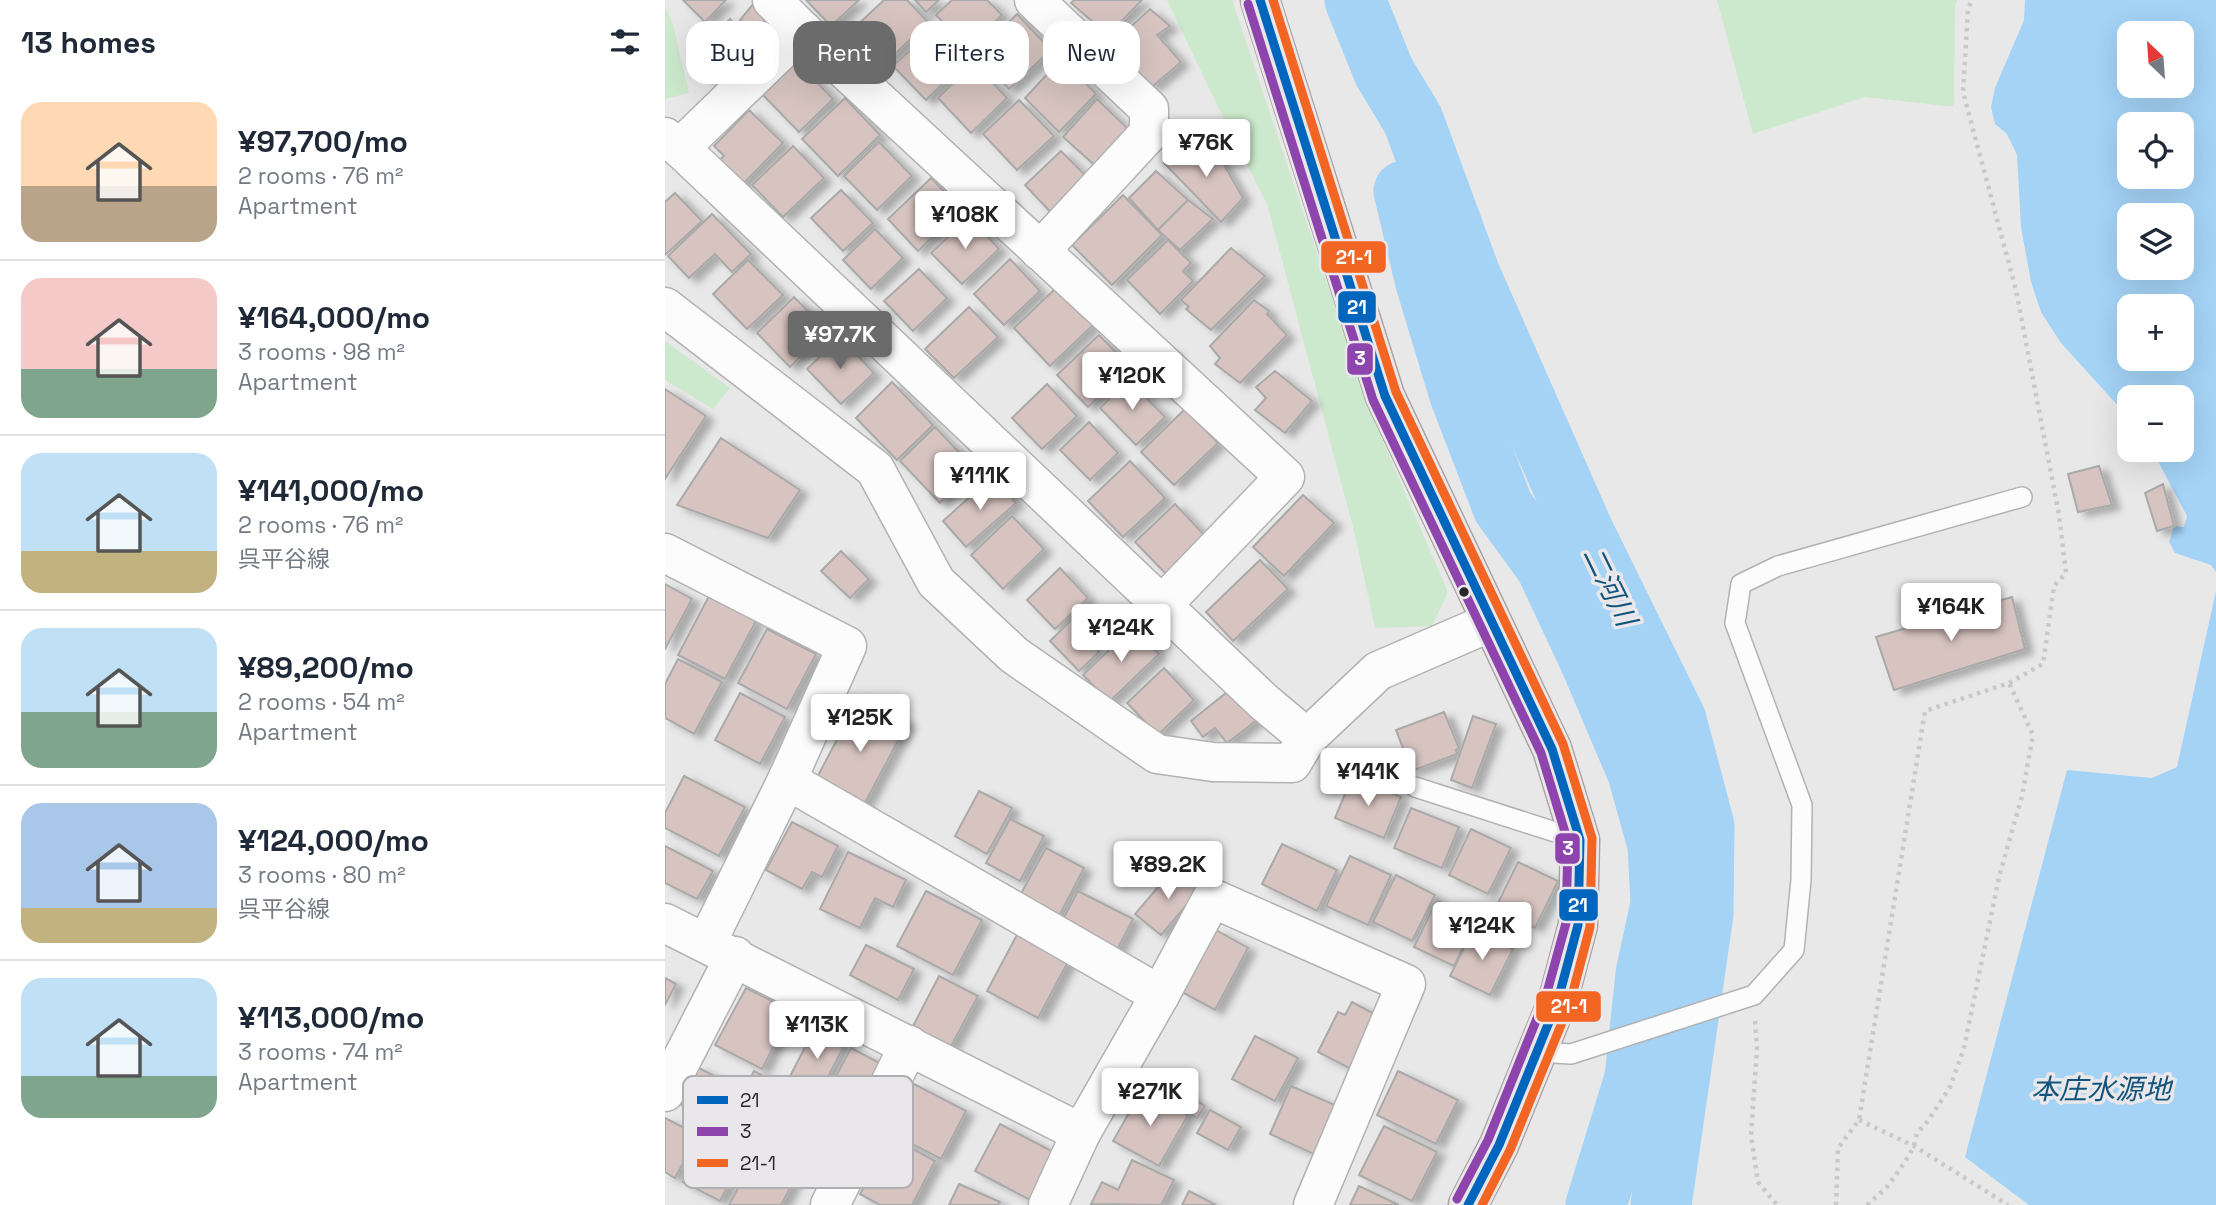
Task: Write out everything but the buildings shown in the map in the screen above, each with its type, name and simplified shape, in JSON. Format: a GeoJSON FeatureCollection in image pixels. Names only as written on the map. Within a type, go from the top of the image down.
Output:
{"type":"FeatureCollection","features":[{"type":"Feature","properties":{"kind":"main road"},"geometry":{"type":"LineString","coordinates":[[1260,0],[1385,396],[1552,749],[1580,840],[1578,925],[1558,1000],[1554,1053],[1499,1145],[1468,1205]]}},
{"type":"Feature","properties":{"kind":"street"},"geometry":{"type":"LineString","coordinates":[[772,0],[793,21]]}},
{"type":"Feature","properties":{"kind":"street"},"geometry":{"type":"LineString","coordinates":[[1034,0],[1149,109],[1149,133],[1040,250]]}},
{"type":"Feature","properties":{"kind":"street"},"geometry":{"type":"LineString","coordinates":[[793,38],[673,142],[1264,702],[1307,738]]}},
{"type":"Feature","properties":{"kind":"street"},"geometry":{"type":"LineString","coordinates":[[860,84],[1285,477],[1162,605]]}},
{"type":"Feature","properties":{"kind":"street"},"geometry":{"type":"LineString","coordinates":[[665,307],[875,469],[936,582],[1014,654],[1157,754],[1213,762],[1292,763],[1307,738],[1378,671],[1490,622]]}},
{"type":"Feature","properties":{"kind":"street"},"geometry":{"type":"LineString","coordinates":[[665,553],[847,646],[787,780],[665,1092]]}},
{"type":"Feature","properties":{"kind":"street"},"geometry":{"type":"LineString","coordinates":[[787,780],[1160,995]]}},
{"type":"Feature","properties":{"kind":"street"},"geometry":{"type":"LineString","coordinates":[[1048,1205],[1081,1133],[1212,898],[1406,984],[1313,1205]]}},
{"type":"Feature","properties":{"kind":"street"},"geometry":{"type":"LineString","coordinates":[[665,923],[1081,1133]]}},
{"type":"Feature","properties":{"kind":"street"},"geometry":{"type":"LineString","coordinates":[[894,1076],[909,1045]]}},
{"type":"Feature","properties":{"kind":"street"},"geometry":{"type":"LineString","coordinates":[[830,1205],[838,1188]]}},
{"type":"Feature","properties":{"kind":"lane"},"geometry":{"type":"LineString","coordinates":[[1554,1053],[1754,995],[1794,950],[1801,880],[1802,806],[1735,624],[1741,584],[1778,566],[2022,497]]}},
{"type":"Feature","properties":{"kind":"lane"},"geometry":{"type":"LineString","coordinates":[[1415,787],[1580,840]]}},
{"type":"Feature","properties":{"kind":"path"},"geometry":{"type":"LineString","coordinates":[[1836,1205],[1838,1148],[1859,1120],[1925,711],[2009,684],[2043,664],[2054,586],[2066,573],[2059,515],[2016,289],[1963,92],[1968,9],[1972,0]]}},
{"type":"Feature","properties":{"kind":"path"},"geometry":{"type":"LineString","coordinates":[[1867,1205],[1887,1188],[1914,1146],[1917,1133],[1950,1087],[1964,1048],[1999,877],[2022,796],[2033,735],[2009,684]]}},
{"type":"Feature","properties":{"kind":"path"},"geometry":{"type":"LineString","coordinates":[[1754,995],[1757,1048],[1751,1136],[1758,1182],[1777,1205]]}},
{"type":"Feature","properties":{"kind":"path"},"geometry":{"type":"LineString","coordinates":[[1859,1120],[1914,1146],[2008,1205]]}},
{"type":"Feature","properties":{"kind":"green space"},"geometry":{"type":"Polygon","coordinates":[[[1167,0],[1232,0],[1371,414],[1448,592],[1432,626],[1375,628],[1354,531],[1267,204],[1167,0]]]}},
{"type":"Feature","properties":{"kind":"green space"},"geometry":{"type":"Polygon","coordinates":[[[1717,0],[1958,0],[1955,5],[1954,107],[1865,97],[1753,134],[1717,0]]]}},
{"type":"Feature","properties":{"kind":"green space"},"geometry":{"type":"Polygon","coordinates":[[[665,7],[673,24],[689,93],[665,99],[665,7]]]}},
{"type":"Feature","properties":{"kind":"green space"},"geometry":{"type":"Polygon","coordinates":[[[665,341],[730,388],[713,409],[665,380],[665,341]]]}},
{"type":"Feature","properties":{"kind":"water"},"geometry":{"type":"Polygon","coordinates":[[[2025,0],[2216,0],[2216,572],[2211,565],[2175,553],[2169,542],[2174,526],[2184,527],[2187,516],[2158,462],[2194,462],[2194,385],[2117,385],[2117,405],[2061,343],[2041,312],[2031,282],[2021,227],[2017,155],[2007,134],[1995,124],[1991,107],[1995,88],[2024,20],[2025,0]]]}},
{"type":"Feature","properties":{"kind":"water","name":"本庄水源地"},"geometry":{"type":"Polygon","coordinates":[[[2216,591],[2216,1205],[2029,1205],[1965,1157],[2067,770],[2152,778],[2177,767],[2216,591]]]}},
{"type":"Feature","properties":{"kind":"waterway","name":"二河川"},"geometry":{"type":"LineString","coordinates":[[1355,0],[1384,72],[1413,120],[1470,275],[1583,531],[1676,720],[1704,826],[1703,914],[1661,1205]]}},
{"type":"Feature","properties":{"kind":"waterway"},"geometry":{"type":"LineString","coordinates":[[1404,191],[1426,283],[1460,395],[1503,507],[1546,566],[1590,660],[1638,773],[1658,845],[1661,904],[1646,974],[1635,1078],[1596,1205]]}},
{"type":"Feature","properties":{"kind":"transit line","name":"21"},"geometry":{"type":"LineString","coordinates":[[1260,0],[1385,396],[1552,749],[1580,840],[1578,925],[1558,1000],[1499,1145],[1468,1205]]}},
{"type":"Feature","properties":{"kind":"transit line","name":"21-1"},"geometry":{"type":"LineString","coordinates":[[1273,0],[1396,392],[1563,744],[1592,838],[1590,927],[1570,1003],[1510,1150],[1482,1205]]}},
{"type":"Feature","properties":{"kind":"transit line","name":"3"},"geometry":{"type":"LineString","coordinates":[[1248,4],[1373,400],[1541,753],[1568,842],[1566,923],[1546,996],[1488,1140],[1457,1199]]}}]}
